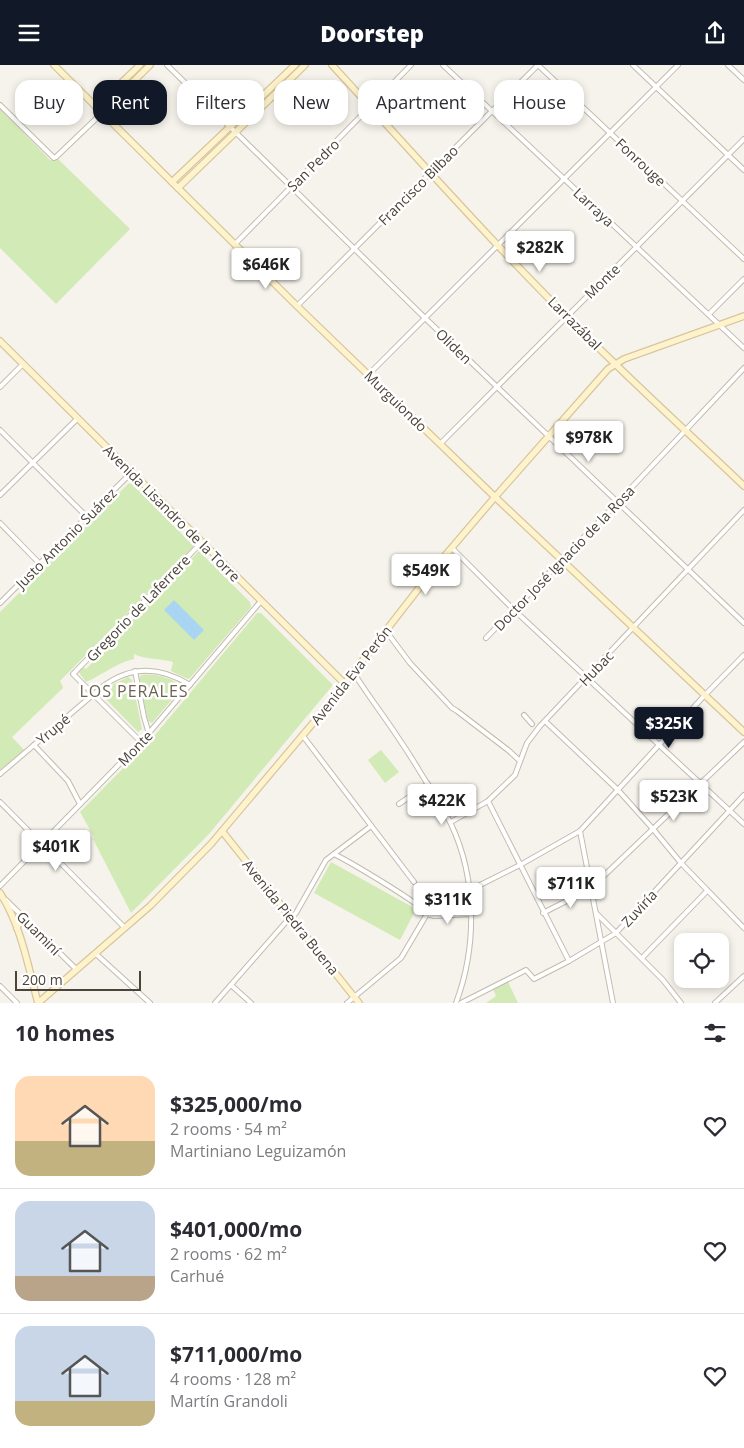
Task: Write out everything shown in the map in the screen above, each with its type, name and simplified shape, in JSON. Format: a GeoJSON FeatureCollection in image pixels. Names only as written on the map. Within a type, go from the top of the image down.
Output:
{"type":"FeatureCollection","features":[{"type":"Feature","properties":{"kind":"street","name":"Murguiondo"},"geometry":{"type":"LineString","coordinates":[[54,65],[93,104]]}},
{"type":"Feature","properties":{"kind":"street"},"geometry":{"type":"LineString","coordinates":[[124,80],[140,65]]}},
{"type":"Feature","properties":{"kind":"street"},"geometry":{"type":"LineString","coordinates":[[135,80],[150,65]]}},
{"type":"Feature","properties":{"kind":"street","name":"Oliden"},"geometry":{"type":"LineString","coordinates":[[167,65],[496,387],[744,623]]}},
{"type":"Feature","properties":{"kind":"street"},"geometry":{"type":"LineString","coordinates":[[172,182],[295,65]]}},
{"type":"Feature","properties":{"kind":"street"},"geometry":{"type":"LineString","coordinates":[[178,188],[305,65]]}},
{"type":"Feature","properties":{"kind":"street","name":"Larrazábal"},"geometry":{"type":"LineString","coordinates":[[332,65],[358,94]]}},
{"type":"Feature","properties":{"kind":"street","name":"San Pedro"},"geometry":{"type":"LineString","coordinates":[[397,80],[412,65]]}},
{"type":"Feature","properties":{"kind":"street","name":"Larraya"},"geometry":{"type":"LineString","coordinates":[[443,65],[744,349]]}},
{"type":"Feature","properties":{"kind":"street","name":"Francisco Bilbao"},"geometry":{"type":"LineString","coordinates":[[297,306],[538,65]]}},
{"type":"Feature","properties":{"kind":"street","name":"Fonrouge"},"geometry":{"type":"LineString","coordinates":[[538,65],[744,259]]}},
{"type":"Feature","properties":{"kind":"street"},"geometry":{"type":"LineString","coordinates":[[633,65],[744,170]]}},
{"type":"Feature","properties":{"kind":"street"},"geometry":{"type":"LineString","coordinates":[[368,375],[678,65]]}},
{"type":"Feature","properties":{"kind":"street"},"geometry":{"type":"LineString","coordinates":[[728,65],[744,80]]}},
{"type":"Feature","properties":{"kind":"street"},"geometry":{"type":"LineString","coordinates":[[0,105],[54,158],[93,121]]}},
{"type":"Feature","properties":{"kind":"street","name":"San Pedro"},"geometry":{"type":"LineString","coordinates":[[235,244],[358,119]]}},
{"type":"Feature","properties":{"kind":"street","name":"Murguiondo"},"geometry":{"type":"LineString","coordinates":[[114,125],[368,375],[744,732]]}},
{"type":"Feature","properties":{"kind":"street","name":"Larrazábal"},"geometry":{"type":"LineString","coordinates":[[387,125],[567,316],[744,486]]}},
{"type":"Feature","properties":{"kind":"street","name":"Monte"},"geometry":{"type":"LineString","coordinates":[[440,443],[744,139]]}},
{"type":"Feature","properties":{"kind":"street"},"geometry":{"type":"LineString","coordinates":[[709,315],[744,279]]}},
{"type":"Feature","properties":{"kind":"street","name":"Avenida Eva Perón"},"geometry":{"type":"LineString","coordinates":[[38,1003],[155,901],[222,831],[354,673],[452,548],[608,369],[624,359],[744,317]]}},
{"type":"Feature","properties":{"kind":"street","name":"Avenida Lisandro de la Torre"},"geometry":{"type":"LineString","coordinates":[[0,341],[345,684]]}},
{"type":"Feature","properties":{"kind":"street"},"geometry":{"type":"LineString","coordinates":[[0,387],[23,364]]}},
{"type":"Feature","properties":{"kind":"street","name":"Doctor José Ignacio de la Rosa"},"geometry":{"type":"LineString","coordinates":[[486,638],[744,368]]}},
{"type":"Feature","properties":{"kind":"street"},"geometry":{"type":"LineString","coordinates":[[0,495],[77,419]]}},
{"type":"Feature","properties":{"kind":"street"},"geometry":{"type":"LineString","coordinates":[[0,430],[87,517]]}},
{"type":"Feature","properties":{"kind":"street","name":"Justo Antonio Suárez"},"geometry":{"type":"LineString","coordinates":[[0,603],[132,472]]}},
{"type":"Feature","properties":{"kind":"street","name":"Hubac"},"geometry":{"type":"LineString","coordinates":[[450,822],[488,801],[515,775],[528,743],[545,721],[744,510]]}},
{"type":"Feature","properties":{"kind":"street"},"geometry":{"type":"LineString","coordinates":[[0,523],[40,563]]}},
{"type":"Feature","properties":{"kind":"street","name":"Gregorio de Laferrere"},"geometry":{"type":"LineString","coordinates":[[94,694],[73,674],[202,542]]}},
{"type":"Feature","properties":{"kind":"street"},"geometry":{"type":"LineString","coordinates":[[452,548],[513,609],[744,824]]}},
{"type":"Feature","properties":{"kind":"street","name":"Monte"},"geometry":{"type":"LineString","coordinates":[[0,886],[141,742],[261,601]]}},
{"type":"Feature","properties":{"kind":"street"},"geometry":{"type":"LineString","coordinates":[[386,631],[410,663],[452,708],[520,761]]}},
{"type":"Feature","properties":{"kind":"street"},"geometry":{"type":"LineString","coordinates":[[470,890],[520,865],[580,831],[744,655]]}},
{"type":"Feature","properties":{"kind":"street"},"geometry":{"type":"LineString","coordinates":[[135,671],[149,733]]}},
{"type":"Feature","properties":{"kind":"street","name":"Yrupé"},"geometry":{"type":"LineString","coordinates":[[0,774],[112,680],[135,671],[155,671],[178,677],[190,685]]}},
{"type":"Feature","properties":{"kind":"street"},"geometry":{"type":"LineString","coordinates":[[354,673],[400,739],[428,784],[450,822],[463,853],[470,890],[471,914],[469,953],[456,1003]]}},
{"type":"Feature","properties":{"kind":"street"},"geometry":{"type":"LineString","coordinates":[[94,694],[141,742]]}},
{"type":"Feature","properties":{"kind":"street"},"geometry":{"type":"LineString","coordinates":[[524,715],[532,724]]}},
{"type":"Feature","properties":{"kind":"street"},"geometry":{"type":"LineString","coordinates":[[545,721],[618,789],[681,863],[744,928]]}},
{"type":"Feature","properties":{"kind":"street"},"geometry":{"type":"LineString","coordinates":[[303,735],[414,882]]}},
{"type":"Feature","properties":{"kind":"street"},"geometry":{"type":"LineString","coordinates":[[543,913],[590,889],[744,742]]}},
{"type":"Feature","properties":{"kind":"street"},"geometry":{"type":"LineString","coordinates":[[34,745],[68,781],[80,804]]}},
{"type":"Feature","properties":{"kind":"street"},"geometry":{"type":"LineString","coordinates":[[400,805],[428,784]]}},
{"type":"Feature","properties":{"kind":"street","name":"Zuviría"},"geometry":{"type":"LineString","coordinates":[[461,1003],[526,970],[534,979],[616,933],[744,795]]}},
{"type":"Feature","properties":{"kind":"street"},"geometry":{"type":"LineString","coordinates":[[488,801],[543,913],[569,961]]}},
{"type":"Feature","properties":{"kind":"street"},"geometry":{"type":"LineString","coordinates":[[0,802],[126,928]]}},
{"type":"Feature","properties":{"kind":"street"},"geometry":{"type":"LineString","coordinates":[[215,1003],[296,913],[326,860],[371,826]]}},
{"type":"Feature","properties":{"kind":"street","name":"Avenida Piedra Buena"},"geometry":{"type":"LineString","coordinates":[[222,831],[360,1003]]}},
{"type":"Feature","properties":{"kind":"street"},"geometry":{"type":"LineString","coordinates":[[580,831],[613,1003]]}},
{"type":"Feature","properties":{"kind":"street"},"geometry":{"type":"LineString","coordinates":[[334,854],[403,895],[425,910],[427,915]]}},
{"type":"Feature","properties":{"kind":"street"},"geometry":{"type":"LineString","coordinates":[[642,958],[707,891]]}},
{"type":"Feature","properties":{"kind":"street"},"geometry":{"type":"LineString","coordinates":[[1,894],[12,913],[38,1003]]}},
{"type":"Feature","properties":{"kind":"street","name":"Guaminí"},"geometry":{"type":"LineString","coordinates":[[1,894],[77,970]]}},
{"type":"Feature","properties":{"kind":"street"},"geometry":{"type":"LineString","coordinates":[[596,913],[668,985],[681,1003]]}},
{"type":"Feature","properties":{"kind":"street"},"geometry":{"type":"LineString","coordinates":[[427,915],[471,914]]}},
{"type":"Feature","properties":{"kind":"street"},"geometry":{"type":"LineString","coordinates":[[347,1003],[401,957],[427,915]]}},
{"type":"Feature","properties":{"kind":"street"},"geometry":{"type":"LineString","coordinates":[[17,928],[19,923],[27,921]]}},
{"type":"Feature","properties":{"kind":"street"},"geometry":{"type":"LineString","coordinates":[[96,954],[150,1003]]}},
{"type":"Feature","properties":{"kind":"street"},"geometry":{"type":"LineString","coordinates":[[715,1003],[744,976]]}},
{"type":"Feature","properties":{"kind":"street"},"geometry":{"type":"LineString","coordinates":[[231,985],[252,1003]]}},
{"type":"Feature","properties":{"kind":"street"},"geometry":{"type":"LineString","coordinates":[[0,986],[17,1003]]}},
{"type":"Feature","properties":{"kind":"green space"},"geometry":{"type":"Polygon","coordinates":[[[0,108],[50,160],[55,161],[58,159],[130,229],[56,304],[0,248],[0,108]]]}},
{"type":"Feature","properties":{"kind":"green space"},"geometry":{"type":"Polygon","coordinates":[[[131,483],[194,546],[60,681],[63,688],[12,737],[24,750],[0,770],[0,612],[131,483]]]}},
{"type":"Feature","properties":{"kind":"green space"},"geometry":{"type":"Polygon","coordinates":[[[199,551],[250,602],[251,607],[190,678],[188,679],[171,671],[173,662],[134,654],[134,659],[121,663],[86,682],[78,671],[83,667],[86,669],[107,648],[104,645],[107,642],[110,644],[128,626],[126,623],[199,551]]]}},
{"type":"Feature","properties":{"kind":"green space"},"geometry":{"type":"Polygon","coordinates":[[[257,613],[261,613],[332,686],[209,834],[131,913],[80,812],[150,741],[257,613]]]}},
{"type":"Feature","properties":{"kind":"green space"},"geometry":{"type":"Polygon","coordinates":[[[141,675],[163,677],[182,686],[152,723],[148,721],[139,678],[141,675]]]}},
{"type":"Feature","properties":{"kind":"green space"},"geometry":{"type":"Polygon","coordinates":[[[128,677],[132,680],[142,729],[138,732],[102,695],[104,689],[128,677]]]}},
{"type":"Feature","properties":{"kind":"green space"},"geometry":{"type":"Polygon","coordinates":[[[381,750],[399,772],[385,783],[368,760],[381,750]]]}},
{"type":"Feature","properties":{"kind":"green space"},"geometry":{"type":"Polygon","coordinates":[[[331,862],[416,909],[400,940],[314,893],[331,862]]]}},
{"type":"Feature","properties":{"kind":"green space"},"geometry":{"type":"Polygon","coordinates":[[[507,980],[518,1003],[486,1003],[496,996],[492,987],[507,980]]]}},
{"type":"Feature","properties":{"kind":"water"},"geometry":{"type":"Polygon","coordinates":[[[174,600],[204,630],[194,640],[164,610],[174,600]]]}},
{"type":"Feature","properties":{"kind":"district","name":"LOS PERALES"},"geometry":{"type":"Point","coordinates":[134,691]}}]}
